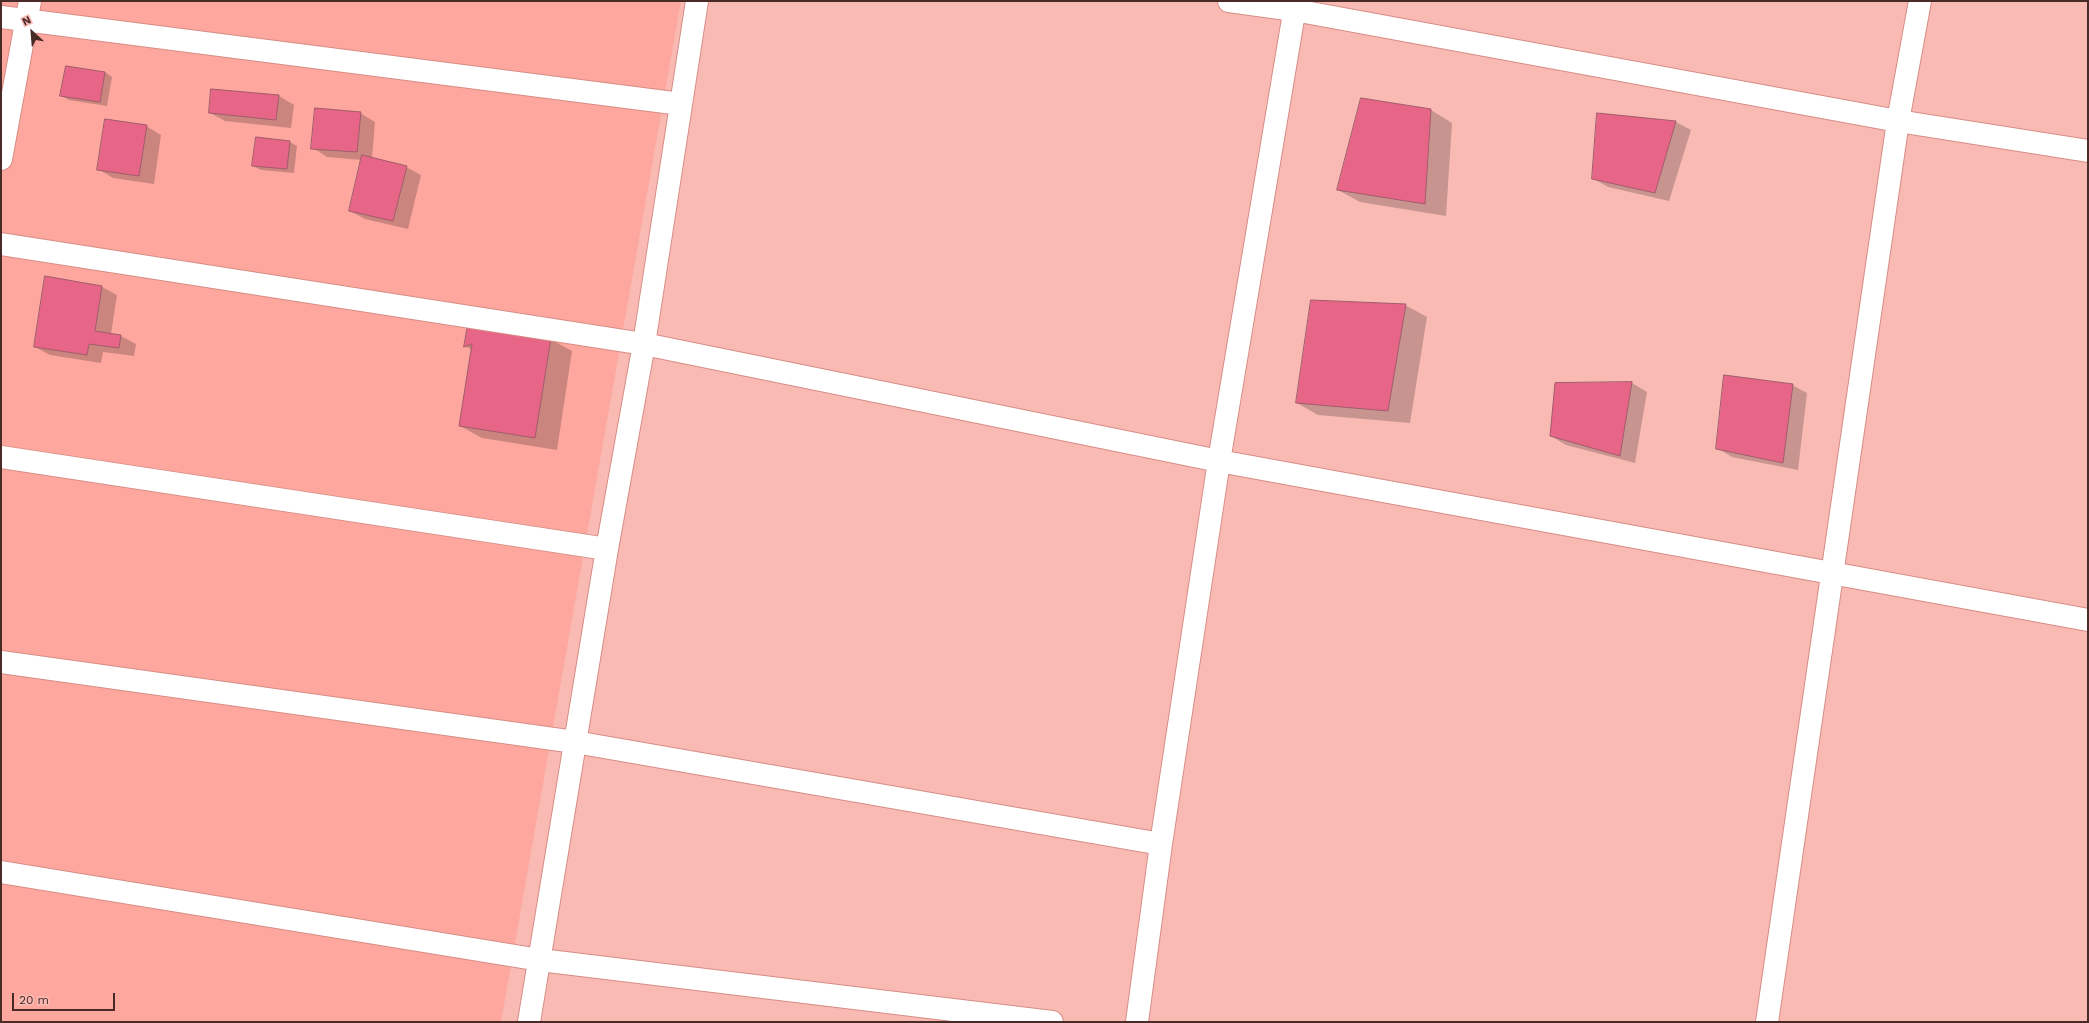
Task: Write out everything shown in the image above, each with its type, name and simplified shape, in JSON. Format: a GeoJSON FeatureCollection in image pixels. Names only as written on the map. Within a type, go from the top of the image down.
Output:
{"type":"FeatureCollection","features":[{"type":"Feature","properties":{"kind":"street"},"geometry":{"type":"LineString","coordinates":[[529,1022],[607,549],[644,344],[697,1]]}},
{"type":"Feature","properties":{"kind":"street"},"geometry":{"type":"LineString","coordinates":[[1229,1],[1295,6],[1898,121],[2088,151]]}},
{"type":"Feature","properties":{"kind":"street"},"geometry":{"type":"LineString","coordinates":[[1767,1022],[1898,121],[1920,1]]}},
{"type":"Feature","properties":{"kind":"street"},"geometry":{"type":"LineString","coordinates":[[1137,1022],[1161,844],[1219,461],[1295,6]]}},
{"type":"Feature","properties":{"kind":"street"},"geometry":{"type":"LineString","coordinates":[[1,17],[29,11],[681,104]]}},
{"type":"Feature","properties":{"kind":"street"},"geometry":{"type":"LineString","coordinates":[[1,159],[29,11]]}},
{"type":"Feature","properties":{"kind":"street"},"geometry":{"type":"LineString","coordinates":[[1,244],[644,344],[1219,461],[2088,620]]}},
{"type":"Feature","properties":{"kind":"street"},"geometry":{"type":"LineString","coordinates":[[1,457],[607,549]]}},
{"type":"Feature","properties":{"kind":"street"},"geometry":{"type":"LineString","coordinates":[[1,662],[575,742],[1161,844]]}},
{"type":"Feature","properties":{"kind":"street"},"geometry":{"type":"LineString","coordinates":[[1,872],[540,960],[1052,1022]]}},
{"type":"Feature","properties":{"kind":"shaded area"},"geometry":{"type":"Polygon","coordinates":[[[1,1],[681,1],[501,1022],[1,1022],[1,1]]]}},
{"type":"Feature","properties":{"kind":"building"},"geometry":{"type":"Polygon","coordinates":[[[66,66],[105,72],[100,102],[60,96],[66,66]]]}},
{"type":"Feature","properties":{"kind":"building"},"geometry":{"type":"Polygon","coordinates":[[[211,89],[279,95],[276,120],[209,113],[211,89]]]}},
{"type":"Feature","properties":{"kind":"building"},"geometry":{"type":"Polygon","coordinates":[[[1361,98],[1431,109],[1425,204],[1337,190],[1361,98]]]}},
{"type":"Feature","properties":{"kind":"building"},"geometry":{"type":"Polygon","coordinates":[[[315,108],[361,112],[357,152],[311,149],[315,108]]]}},
{"type":"Feature","properties":{"kind":"building"},"geometry":{"type":"Polygon","coordinates":[[[1597,113],[1676,121],[1655,193],[1592,179],[1597,113]]]}},
{"type":"Feature","properties":{"kind":"building"},"geometry":{"type":"Polygon","coordinates":[[[105,119],[147,125],[139,176],[97,170],[105,119]]]}},
{"type":"Feature","properties":{"kind":"building"},"geometry":{"type":"Polygon","coordinates":[[[256,137],[290,141],[287,169],[252,166],[256,137]]]}},
{"type":"Feature","properties":{"kind":"building"},"geometry":{"type":"Polygon","coordinates":[[[362,155],[407,166],[393,221],[349,211],[362,155]]]}},
{"type":"Feature","properties":{"kind":"building"},"geometry":{"type":"Polygon","coordinates":[[[45,276],[102,286],[95,331],[121,335],[119,348],[89,344],[87,355],[34,347],[45,276]]]}},
{"type":"Feature","properties":{"kind":"building"},"geometry":{"type":"Polygon","coordinates":[[[1311,300],[1406,304],[1388,411],[1296,403],[1311,300]]]}},
{"type":"Feature","properties":{"kind":"building"},"geometry":{"type":"Polygon","coordinates":[[[468,325],[551,338],[535,438],[459,426],[472,344],[464,347],[468,325]]]}},
{"type":"Feature","properties":{"kind":"building"},"geometry":{"type":"Polygon","coordinates":[[[1724,375],[1793,384],[1783,463],[1716,449],[1724,375]]]}},
{"type":"Feature","properties":{"kind":"building"},"geometry":{"type":"Polygon","coordinates":[[[1632,382],[1620,456],[1550,436],[1555,383],[1632,382]]]}}]}
